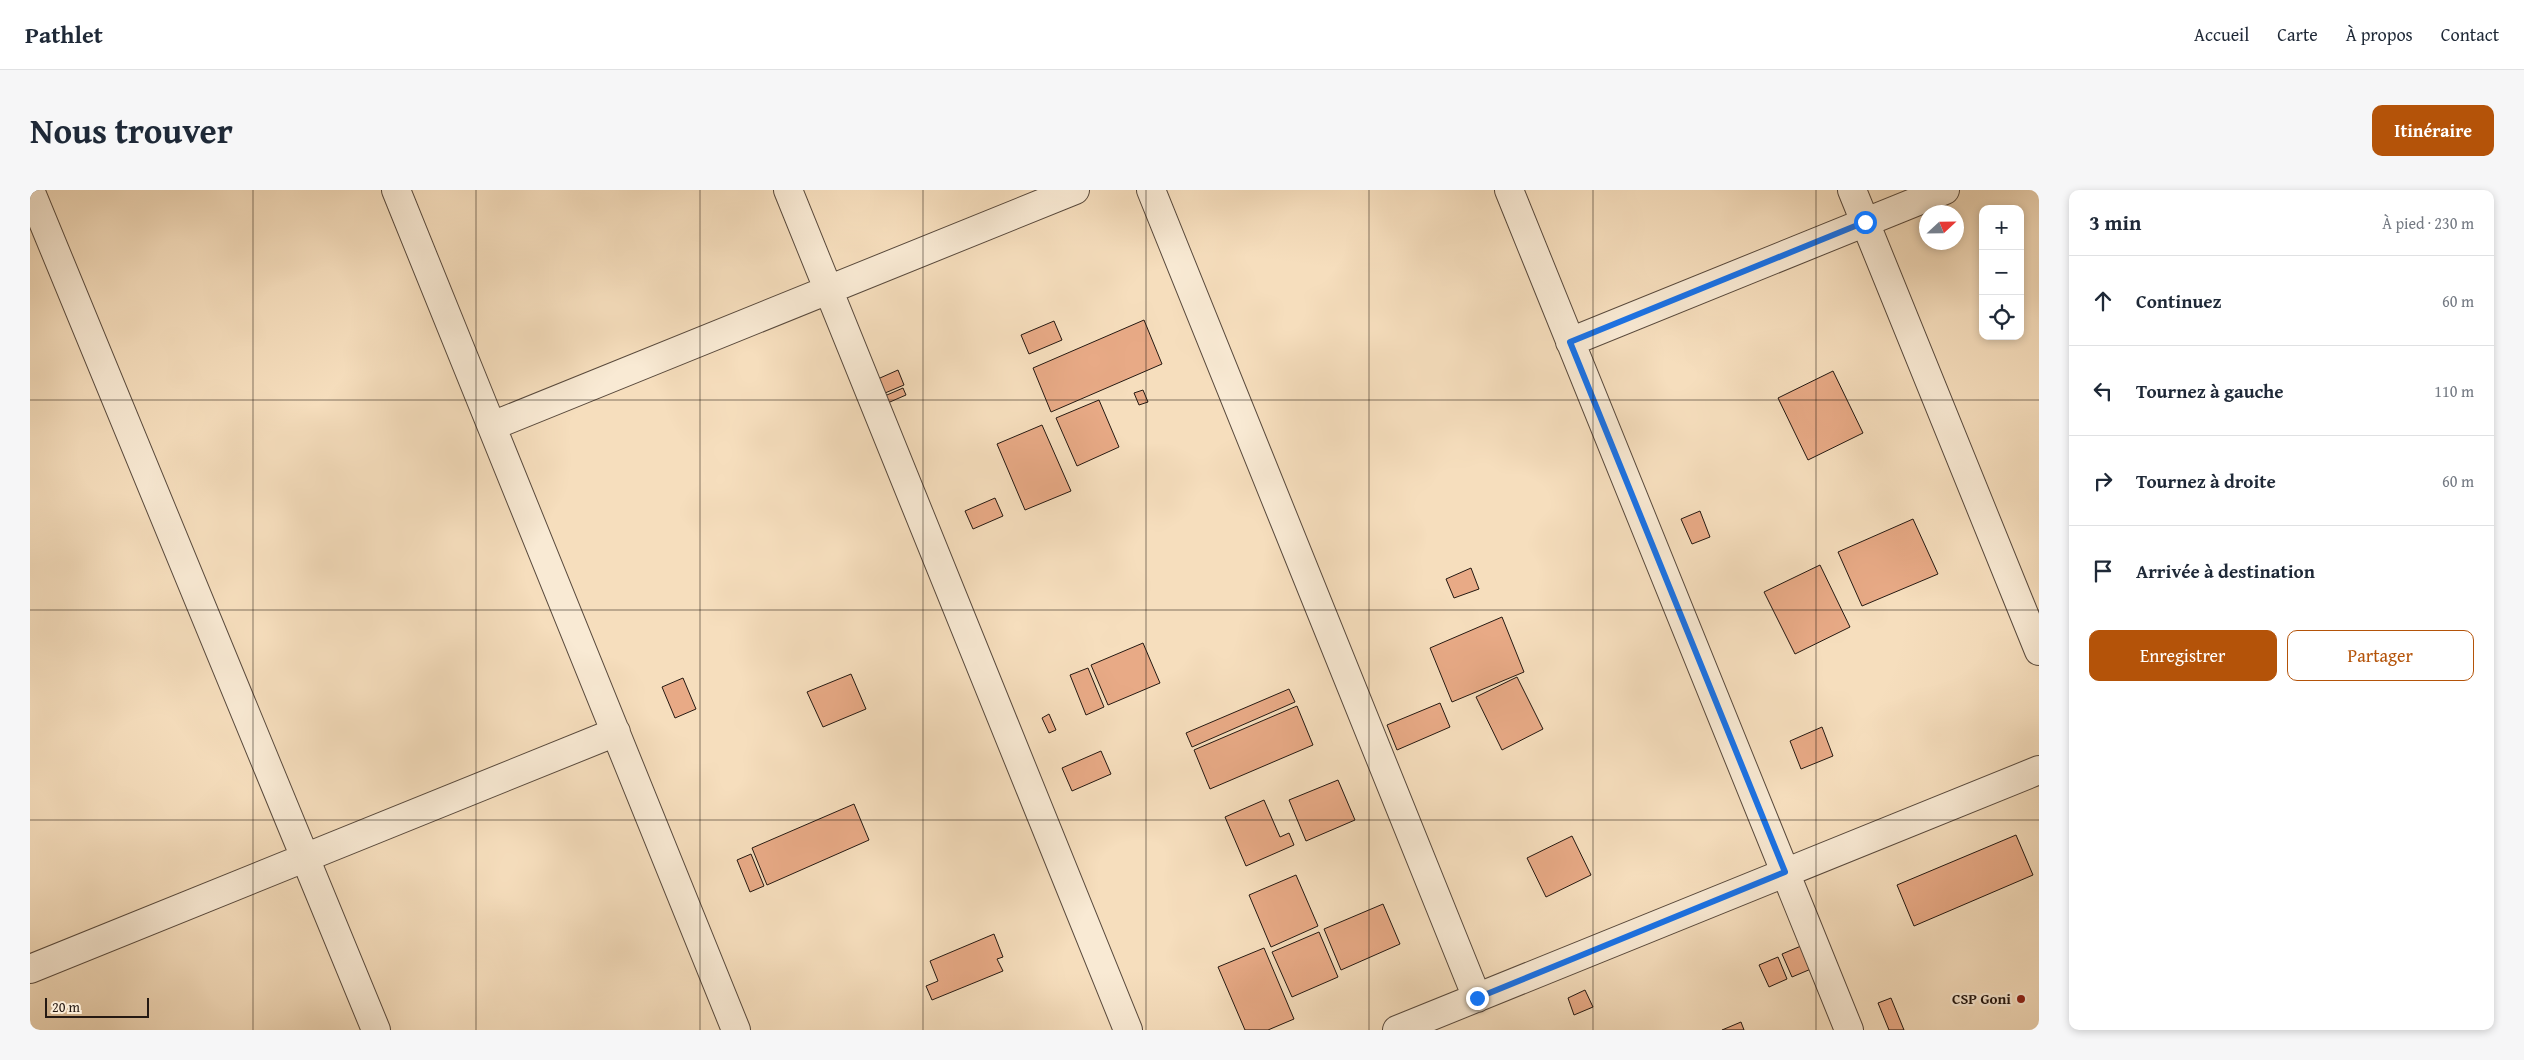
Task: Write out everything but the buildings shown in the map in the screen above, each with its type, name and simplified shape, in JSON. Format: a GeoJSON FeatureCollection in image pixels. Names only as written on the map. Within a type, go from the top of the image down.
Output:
{"type":"FeatureCollection","features":[{"type":"Feature","properties":{"kind":"street"},"geometry":{"type":"LineString","coordinates":[[30,190],[376,1030]]}},
{"type":"Feature","properties":{"kind":"street"},"geometry":{"type":"LineString","coordinates":[[396,190],[736,1030]]}},
{"type":"Feature","properties":{"kind":"street"},"geometry":{"type":"LineString","coordinates":[[788,190],[1128,1030]]}},
{"type":"Feature","properties":{"kind":"street"},"geometry":{"type":"LineString","coordinates":[[492,426],[1075,190]]}},
{"type":"Feature","properties":{"kind":"street"},"geometry":{"type":"LineString","coordinates":[[1150,190],[1477,998]]}},
{"type":"Feature","properties":{"kind":"street"},"geometry":{"type":"LineString","coordinates":[[1509,190],[1849,1030]]}},
{"type":"Feature","properties":{"kind":"street"},"geometry":{"type":"LineString","coordinates":[[1852,190],[2039,651]]}},
{"type":"Feature","properties":{"kind":"street"},"geometry":{"type":"LineString","coordinates":[[1570,342],[1945,190]]}},
{"type":"Feature","properties":{"kind":"street"},"geometry":{"type":"LineString","coordinates":[[30,969],[616,732]]}},
{"type":"Feature","properties":{"kind":"street"},"geometry":{"type":"LineString","coordinates":[[1396,1030],[2039,770]]}},
{"type":"Feature","properties":{"kind":"place","name":"CSP Goni"},"geometry":{"type":"Point","coordinates":[2021,999]}},
{"type":"Feature","properties":{"kind":"route"},"geometry":{"type":"LineString","coordinates":[[1477,998],[1785,872],[1570,342],[1865,222]]}}]}
